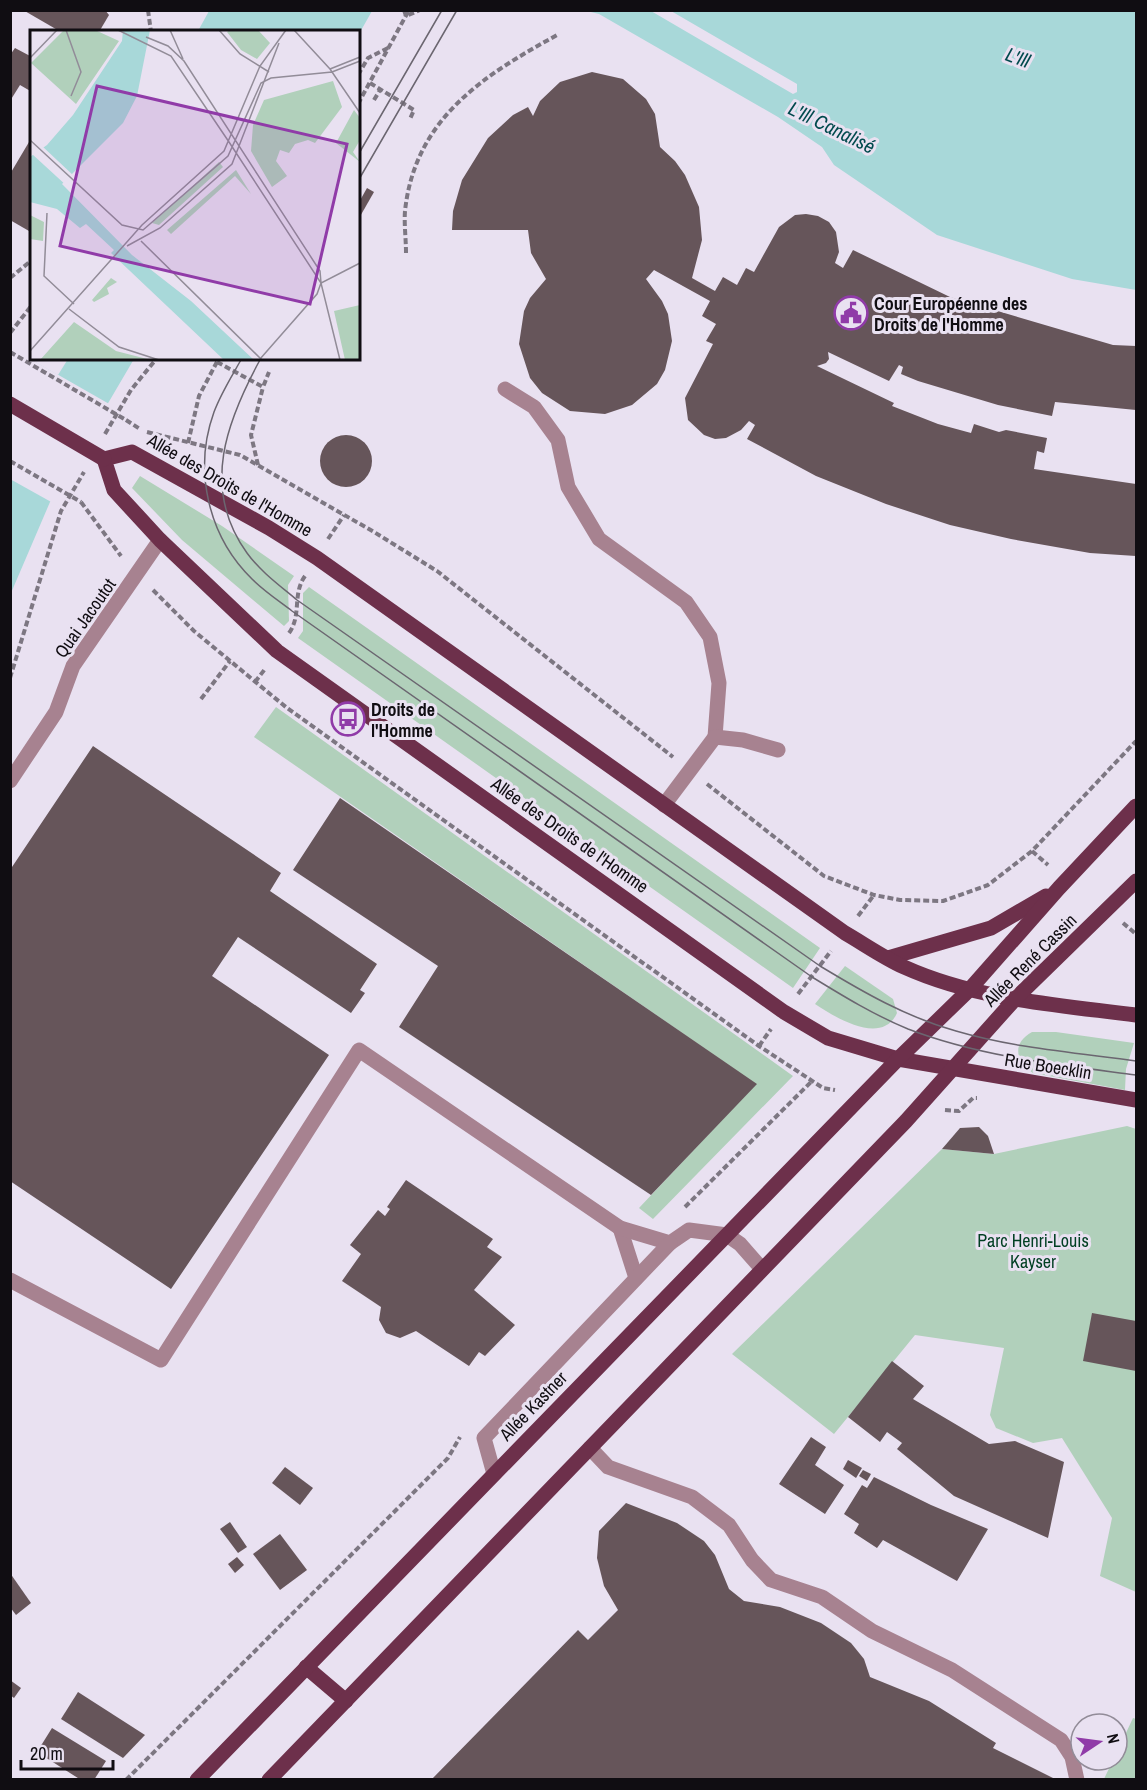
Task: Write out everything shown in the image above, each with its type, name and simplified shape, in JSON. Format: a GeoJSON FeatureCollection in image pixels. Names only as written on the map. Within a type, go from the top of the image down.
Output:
{"type":"FeatureCollection","features":[{"type":"Feature","properties":{"kind":"main road"},"geometry":{"type":"LineString","coordinates":[[10,404],[104,459]]}},
{"type":"Feature","properties":{"kind":"main road","name":"Allée des Droits de l'Homme"},"geometry":{"type":"LineString","coordinates":[[953,1070],[897,1059],[828,1038],[784,1011],[277,651],[160,540],[114,490],[104,459],[132,452],[269,528],[317,558],[845,933],[905,967],[970,989],[1015,999]]}},
{"type":"Feature","properties":{"kind":"main road","name":"Allée René Cassin"},"geometry":{"type":"LineString","coordinates":[[897,1059],[970,989],[1059,888],[1137,806]]}},
{"type":"Feature","properties":{"kind":"main road","name":"Allée René Cassin"},"geometry":{"type":"LineString","coordinates":[[953,1070],[1015,999],[1137,881]]}},
{"type":"Feature","properties":{"kind":"main road","name":"Allée René Cassin"},"geometry":{"type":"LineString","coordinates":[[888,958],[991,928],[1059,888]]}},
{"type":"Feature","properties":{"kind":"main road"},"geometry":{"type":"LineString","coordinates":[[1015,999],[1137,1015]]}},
{"type":"Feature","properties":{"kind":"main road","name":"Allée Kastner"},"geometry":{"type":"LineString","coordinates":[[196,1779],[897,1059]]}},
{"type":"Feature","properties":{"kind":"main road"},"geometry":{"type":"LineString","coordinates":[[269,1779],[953,1070]]}},
{"type":"Feature","properties":{"kind":"main road","name":"Rue Boecklin"},"geometry":{"type":"LineString","coordinates":[[953,1070],[1137,1100]]}},
{"type":"Feature","properties":{"kind":"main road"},"geometry":{"type":"LineString","coordinates":[[306,1667],[346,1701]]}},
{"type":"Feature","properties":{"kind":"street"},"geometry":{"type":"LineString","coordinates":[[505,389],[534,407],[558,440],[568,488],[599,539],[686,602],[710,637],[719,682],[715,736],[664,805]]}},
{"type":"Feature","properties":{"kind":"street","name":"Quai Jacoutot"},"geometry":{"type":"LineString","coordinates":[[10,781],[56,712],[73,666],[138,576],[160,540]]}},
{"type":"Feature","properties":{"kind":"street"},"geometry":{"type":"LineString","coordinates":[[715,736],[778,750]]}},
{"type":"Feature","properties":{"kind":"street"},"geometry":{"type":"LineString","coordinates":[[10,1280],[161,1360],[359,1050],[620,1228],[670,1243]]}},
{"type":"Feature","properties":{"kind":"street"},"geometry":{"type":"LineString","coordinates":[[620,1228],[636,1278]]}},
{"type":"Feature","properties":{"kind":"street"},"geometry":{"type":"LineString","coordinates":[[494,1474],[484,1438],[670,1243],[689,1230],[727,1235],[740,1244],[762,1269]]}},
{"type":"Feature","properties":{"kind":"street"},"geometry":{"type":"LineString","coordinates":[[590,1448],[608,1467],[692,1497],[729,1525],[752,1560],[771,1580],[822,1597],[872,1631],[952,1670],[1061,1740],[1072,1757],[1077,1779]]}},
{"type":"Feature","properties":{"kind":"path"},"geometry":{"type":"LineString","coordinates":[[148,10],[151,30]]}},
{"type":"Feature","properties":{"kind":"path"},"geometry":{"type":"LineString","coordinates":[[360,102],[406,12],[420,10]]}},
{"type":"Feature","properties":{"kind":"path"},"geometry":{"type":"LineString","coordinates":[[406,253],[405,212],[412,176],[425,143],[444,115],[496,70],[559,34]]}},
{"type":"Feature","properties":{"kind":"path"},"geometry":{"type":"LineString","coordinates":[[360,72],[368,58],[387,48]]}},
{"type":"Feature","properties":{"kind":"path"},"geometry":{"type":"LineString","coordinates":[[370,84],[414,110],[410,119]]}},
{"type":"Feature","properties":{"kind":"path"},"geometry":{"type":"LineString","coordinates":[[374,100],[380,90]]}},
{"type":"Feature","properties":{"kind":"path"},"geometry":{"type":"LineString","coordinates":[[10,278],[30,262]]}},
{"type":"Feature","properties":{"kind":"path"},"geometry":{"type":"LineString","coordinates":[[10,333],[30,308]]}},
{"type":"Feature","properties":{"kind":"path","name":"Allée des Droits de l'Homme"},"geometry":{"type":"LineString","coordinates":[[10,352],[144,431],[240,455],[344,514],[437,571],[824,876],[874,895],[900,900],[944,901],[988,885],[1032,851],[1137,741]]}},
{"type":"Feature","properties":{"kind":"path"},"geometry":{"type":"LineString","coordinates":[[120,408],[131,390],[155,360]]}},
{"type":"Feature","properties":{"kind":"path"},"geometry":{"type":"LineString","coordinates":[[188,443],[199,396],[219,362],[263,387]]}},
{"type":"Feature","properties":{"kind":"path"},"geometry":{"type":"LineString","coordinates":[[258,466],[251,435],[269,372]]}},
{"type":"Feature","properties":{"kind":"path"},"geometry":{"type":"LineString","coordinates":[[10,461],[81,502],[119,554]]}},
{"type":"Feature","properties":{"kind":"path"},"geometry":{"type":"LineString","coordinates":[[10,678],[61,511]]}},
{"type":"Feature","properties":{"kind":"path"},"geometry":{"type":"LineString","coordinates":[[255,682],[297,623],[298,586],[344,514]]}},
{"type":"Feature","properties":{"kind":"path"},"geometry":{"type":"LineString","coordinates":[[138,576],[194,631],[255,682],[423,807],[759,1046],[874,895]]}},
{"type":"Feature","properties":{"kind":"path"},"geometry":{"type":"LineString","coordinates":[[201,699],[230,660]]}},
{"type":"Feature","properties":{"kind":"green space"},"geometry":{"type":"Polygon","coordinates":[[[140,476],[222,526],[294,576],[288,585],[289,621],[284,626],[182,540],[132,488],[140,476]]]}},
{"type":"Feature","properties":{"kind":"green space"},"geometry":{"type":"Polygon","coordinates":[[[309,587],[820,948],[793,988],[298,638],[303,631],[303,593],[309,587]]]}},
{"type":"Feature","properties":{"kind":"green space"},"geometry":{"type":"Polygon","coordinates":[[[276,707],[793,1076],[653,1219],[639,1208],[756,1084],[254,737],[276,707]]]}},
{"type":"Feature","properties":{"kind":"green space"},"geometry":{"type":"Polygon","coordinates":[[[845,966],[893,999],[897,1013],[890,1023],[881,1027],[858,1026],[846,1022],[815,1004],[845,966]]]}},
{"type":"Feature","properties":{"kind":"green space"},"geometry":{"type":"Polygon","coordinates":[[[1032,1032],[1056,1032],[1134,1043],[1126,1069],[1125,1090],[1033,1073],[1022,1063],[1018,1052],[1021,1041],[1032,1032]]]}},
{"type":"Feature","properties":{"kind":"green space","name":"Parc Henri-Louis Kayser"},"geometry":{"type":"Polygon","coordinates":[[[1127,1126],[1136,1129],[1136,1592],[1100,1576],[1112,1518],[1062,1438],[1033,1443],[996,1428],[990,1415],[1004,1348],[915,1335],[834,1434],[732,1354],[942,1149],[994,1154],[1127,1126]]]}},
{"type":"Feature","properties":{"kind":"green space"},"geometry":{"type":"Polygon","coordinates":[[[1133,1718],[1136,1719],[1136,1779],[1104,1779],[1107,1772],[1129,1772],[1129,1726],[1133,1718]]]}},
{"type":"Feature","properties":{"kind":"water"},"geometry":{"type":"Polygon","coordinates":[[[209,10],[372,11],[360,32],[360,30],[199,30],[209,10]]]}},
{"type":"Feature","properties":{"kind":"water"},"geometry":{"type":"Polygon","coordinates":[[[587,11],[651,11],[793,94],[797,92],[797,84],[671,11],[1136,11],[1136,290],[1072,279],[937,235],[834,165],[822,147],[778,117],[599,14],[587,11]]]}},
{"type":"Feature","properties":{"kind":"water"},"geometry":{"type":"Polygon","coordinates":[[[30,359],[58,375],[67,360],[133,360],[50,502],[11,593],[11,391],[30,359]]]}},
{"type":"Feature","properties":{"kind":"pier"},"geometry":{"type":"Polygon","coordinates":[[[27,357],[111,405],[53,503],[10,479],[10,386],[27,357]]]}},
{"type":"Feature","properties":{"kind":"building"},"geometry":{"type":"Polygon","coordinates":[[[23,10],[105,10],[109,15],[100,30],[58,30],[23,10]]]}},
{"type":"Feature","properties":{"kind":"building"},"geometry":{"type":"Polygon","coordinates":[[[15,48],[30,56],[30,91],[20,85],[10,101],[10,55],[15,48]]]}},
{"type":"Feature","properties":{"kind":"building","name":"Cour Européenne des Droits de l'Homme"},"geometry":{"type":"Polygon","coordinates":[[[592,72],[623,79],[646,99],[655,114],[660,147],[675,161],[685,175],[699,207],[702,240],[692,278],[715,291],[723,277],[737,285],[746,268],[754,272],[779,227],[795,215],[806,214],[818,216],[829,222],[836,232],[839,252],[835,263],[843,268],[853,250],[950,297],[1113,345],[1136,346],[1136,410],[1055,402],[1052,416],[998,405],[918,381],[901,374],[903,367],[899,365],[889,381],[828,352],[829,359],[826,363],[817,366],[894,403],[892,406],[938,424],[971,433],[974,424],[999,432],[1006,430],[1047,438],[1044,453],[1037,451],[1034,469],[1136,484],[1136,556],[1090,553],[1011,539],[950,525],[886,504],[816,476],[747,439],[755,425],[749,421],[741,430],[726,438],[715,439],[704,435],[688,420],[685,398],[713,344],[706,341],[716,324],[702,316],[710,301],[654,270],[646,279],[662,301],[668,314],[672,341],[665,370],[657,384],[632,405],[605,414],[570,411],[542,393],[530,378],[519,344],[524,311],[530,298],[546,279],[531,253],[528,230],[452,230],[453,211],[462,180],[488,138],[513,115],[528,107],[533,116],[540,101],[560,82],[592,72]]]}},
{"type":"Feature","properties":{"kind":"building"},"geometry":{"type":"Polygon","coordinates":[[[30,140],[29,231],[10,220],[10,174],[30,140]]]}},
{"type":"Feature","properties":{"kind":"building"},"geometry":{"type":"Polygon","coordinates":[[[367,188],[374,192],[360,216],[360,200],[367,188]]]}},
{"type":"Feature","properties":{"kind":"building"},"geometry":{"type":"Polygon","coordinates":[[[346,435],[360,439],[368,447],[372,461],[368,475],[360,483],[346,487],[332,483],[324,475],[320,461],[324,447],[332,439],[346,435]]]}},
{"type":"Feature","properties":{"kind":"building"},"geometry":{"type":"Polygon","coordinates":[[[93,746],[281,873],[270,891],[377,964],[360,990],[365,993],[351,1013],[238,937],[212,976],[329,1055],[171,1289],[10,1181],[10,870],[93,746]]]}},
{"type":"Feature","properties":{"kind":"building"},"geometry":{"type":"Polygon","coordinates":[[[340,798],[757,1084],[651,1195],[399,1027],[438,966],[293,870],[340,798]]]}},
{"type":"Feature","properties":{"kind":"building"},"geometry":{"type":"Polygon","coordinates":[[[979,1127],[988,1136],[994,1154],[942,1149],[960,1128],[979,1127]]]}},
{"type":"Feature","properties":{"kind":"building"},"geometry":{"type":"Polygon","coordinates":[[[406,1180],[493,1239],[487,1247],[502,1257],[474,1290],[515,1325],[485,1356],[479,1352],[469,1366],[416,1331],[400,1338],[386,1333],[379,1320],[381,1307],[342,1281],[361,1254],[350,1245],[378,1210],[385,1216],[390,1209],[387,1207],[406,1180]]]}},
{"type":"Feature","properties":{"kind":"building"},"geometry":{"type":"Polygon","coordinates":[[[1092,1313],[1136,1321],[1136,1371],[1083,1361],[1092,1313]]]}},
{"type":"Feature","properties":{"kind":"building"},"geometry":{"type":"Polygon","coordinates":[[[892,1361],[924,1386],[913,1399],[989,1444],[1015,1441],[1064,1462],[1048,1538],[954,1496],[897,1449],[902,1443],[887,1432],[880,1442],[848,1417],[892,1361]]]}},
{"type":"Feature","properties":{"kind":"building"},"geometry":{"type":"Polygon","coordinates":[[[811,1437],[826,1447],[815,1465],[844,1485],[825,1514],[779,1484],[811,1437]]]}},
{"type":"Feature","properties":{"kind":"building"},"geometry":{"type":"Polygon","coordinates":[[[848,1460],[862,1468],[856,1478],[843,1469],[848,1460]]]}},
{"type":"Feature","properties":{"kind":"building"},"geometry":{"type":"Polygon","coordinates":[[[285,1467],[313,1488],[300,1505],[272,1483],[285,1467]]]}},
{"type":"Feature","properties":{"kind":"building"},"geometry":{"type":"Polygon","coordinates":[[[863,1470],[871,1474],[867,1481],[859,1476],[863,1470]]]}},
{"type":"Feature","properties":{"kind":"building"},"geometry":{"type":"Polygon","coordinates":[[[874,1477],[931,1505],[988,1529],[957,1581],[883,1540],[877,1548],[854,1533],[859,1524],[844,1514],[862,1485],[867,1488],[874,1477]]]}},
{"type":"Feature","properties":{"kind":"building"},"geometry":{"type":"Polygon","coordinates":[[[626,1503],[677,1523],[704,1541],[715,1555],[729,1589],[744,1601],[780,1607],[821,1623],[851,1643],[864,1659],[870,1677],[929,1701],[996,1743],[993,1748],[1057,1780],[431,1780],[578,1630],[588,1640],[618,1610],[604,1586],[597,1558],[599,1531],[626,1503]]]}},
{"type":"Feature","properties":{"kind":"building"},"geometry":{"type":"Polygon","coordinates":[[[230,1522],[247,1547],[238,1553],[220,1529],[230,1522]]]}},
{"type":"Feature","properties":{"kind":"building"},"geometry":{"type":"Polygon","coordinates":[[[280,1534],[307,1570],[280,1590],[253,1554],[280,1534]]]}},
{"type":"Feature","properties":{"kind":"building"},"geometry":{"type":"Polygon","coordinates":[[[237,1557],[244,1565],[235,1573],[228,1564],[237,1557]]]}},
{"type":"Feature","properties":{"kind":"building"},"geometry":{"type":"Polygon","coordinates":[[[10,1573],[31,1603],[16,1615],[10,1607],[10,1573]]]}},
{"type":"Feature","properties":{"kind":"building"},"geometry":{"type":"Polygon","coordinates":[[[10,1680],[21,1688],[14,1698],[10,1695],[10,1680]]]}},
{"type":"Feature","properties":{"kind":"building"},"geometry":{"type":"Polygon","coordinates":[[[78,1692],[145,1735],[123,1758],[61,1719],[78,1692]]]}},
{"type":"Feature","properties":{"kind":"building"},"geometry":{"type":"Polygon","coordinates":[[[52,1728],[106,1761],[94,1780],[81,1780],[37,1752],[52,1728]]]}},
{"type":"Feature","properties":{"kind":"tram line"},"geometry":{"type":"LineString","coordinates":[[360,152],[442,10]]}},
{"type":"Feature","properties":{"kind":"tram line"},"geometry":{"type":"LineString","coordinates":[[360,178],[457,10]]}},
{"type":"Feature","properties":{"kind":"tram line"},"geometry":{"type":"LineString","coordinates":[[241,360],[214,412],[208,434],[205,479],[215,523],[225,543],[237,562],[267,592],[812,977],[859,1005],[908,1029],[964,1047],[1021,1059],[1136,1075]]}},
{"type":"Feature","properties":{"kind":"tram line"},"geometry":{"type":"LineString","coordinates":[[260,360],[238,405],[229,430],[222,479],[225,504],[233,529],[252,560],[297,600],[820,966],[869,994],[920,1019],[978,1037],[1136,1061]]}},
{"type":"Feature","properties":{"kind":"place","name":"Cour Européenne des Droits de l'Homme"},"geometry":{"type":"Point","coordinates":[851,313]}},
{"type":"Feature","properties":{"kind":"place","name":"Droits de l'Homme"},"geometry":{"type":"Point","coordinates":[348,719]}},
{"type":"Feature","properties":{"kind":"water label","name":"L'Ill"},"geometry":{"type":"Point","coordinates":[1018,57]}},
{"type":"Feature","properties":{"kind":"water label","name":"L'Ill Canalisé"},"geometry":{"type":"Point","coordinates":[832,127]}}]}
